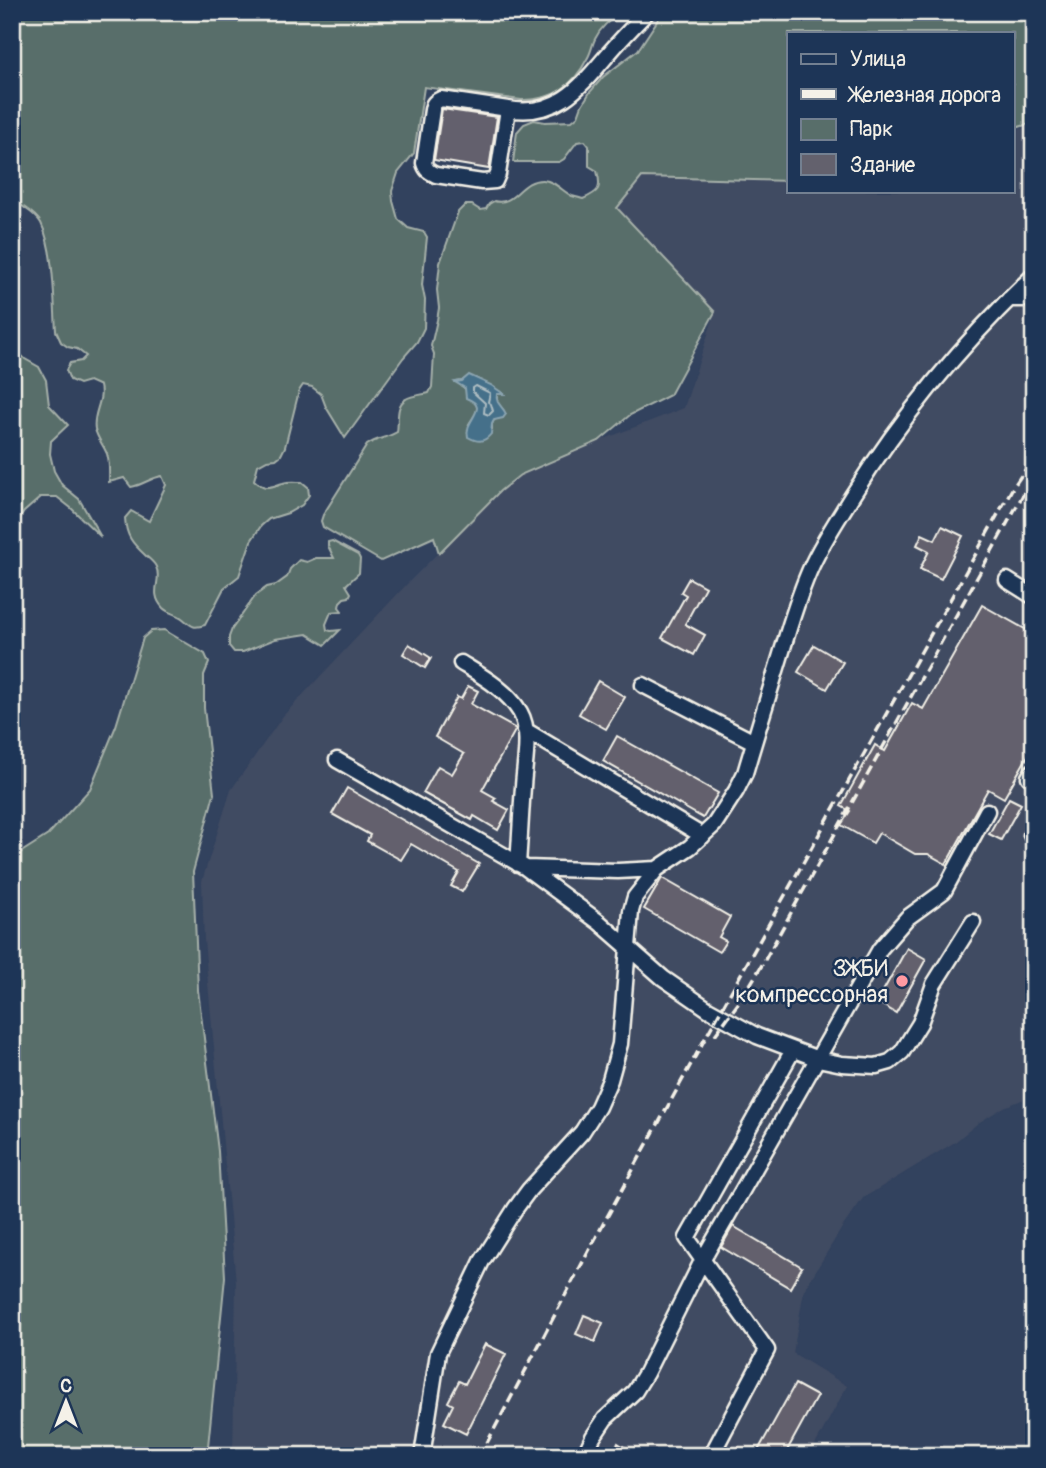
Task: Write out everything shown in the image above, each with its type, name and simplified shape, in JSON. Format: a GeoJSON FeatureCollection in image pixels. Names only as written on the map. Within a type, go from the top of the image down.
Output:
{"type":"FeatureCollection","features":[{"type":"Feature","properties":{"kind":"lane"},"geometry":{"type":"LineString","coordinates":[[508,109],[495,181],[488,183],[429,173],[424,163],[432,110],[436,101],[440,99],[526,111],[548,107],[569,97],[581,87],[648,12]]}},
{"type":"Feature","properties":{"kind":"lane"},"geometry":{"type":"LineString","coordinates":[[422,1456],[438,1353],[482,1261],[529,1190],[582,1132],[605,1093],[620,1044],[631,911],[635,897],[657,869],[714,825],[736,791],[811,566],[866,474],[897,428],[957,354],[1034,275]]}},
{"type":"Feature","properties":{"kind":"lane"},"geometry":{"type":"LineString","coordinates":[[1009,299],[1034,299]]}},
{"type":"Feature","properties":{"kind":"lane"},"geometry":{"type":"LineString","coordinates":[[1007,580],[1034,597]]}},
{"type":"Feature","properties":{"kind":"lane"},"geometry":{"type":"LineString","coordinates":[[461,663],[507,696],[520,711],[524,722],[522,866]]}},
{"type":"Feature","properties":{"kind":"lane"},"geometry":{"type":"LineString","coordinates":[[642,685],[754,742]]}},
{"type":"Feature","properties":{"kind":"lane"},"geometry":{"type":"LineString","coordinates":[[525,730],[703,836]]}},
{"type":"Feature","properties":{"kind":"lane"},"geometry":{"type":"LineString","coordinates":[[337,760],[522,866],[591,915],[663,978],[708,1009],[757,1036],[818,1059],[876,1066],[890,1062],[902,1052],[920,1023],[937,977],[972,922]]}},
{"type":"Feature","properties":{"kind":"lane"},"geometry":{"type":"LineString","coordinates":[[584,1456],[605,1419],[635,1391],[646,1373],[702,1261],[880,949],[907,918],[944,891],[987,811]]}},
{"type":"Feature","properties":{"kind":"lane"},"geometry":{"type":"LineString","coordinates":[[522,866],[618,871],[657,869]]}},
{"type":"Feature","properties":{"kind":"lane"},"geometry":{"type":"LineString","coordinates":[[711,1456],[767,1350],[687,1238],[793,1050]]}},
{"type":"Feature","properties":{"kind":"shaded area"},"geometry":{"type":"Polygon","coordinates":[[[1034,125],[1034,1095],[1004,1107],[955,1142],[863,1198],[843,1226],[804,1290],[793,1353],[847,1386],[809,1456],[233,1456],[236,1282],[204,940],[202,881],[231,790],[283,716],[408,583],[500,491],[520,475],[684,408],[715,313],[617,208],[642,177],[787,181],[787,192],[1014,192],[1014,131],[1034,125]]]}},
{"type":"Feature","properties":{"kind":"green space"},"geometry":{"type":"Polygon","coordinates":[[[12,12],[622,12],[600,31],[575,77],[552,95],[521,100],[424,87],[414,153],[398,173],[392,191],[398,219],[408,228],[424,232],[427,237],[422,285],[425,300],[424,328],[417,342],[345,438],[321,394],[312,387],[303,385],[281,455],[258,465],[254,480],[268,487],[302,482],[308,487],[309,495],[302,505],[269,519],[261,526],[251,541],[239,576],[224,588],[205,625],[192,626],[163,608],[157,597],[156,567],[128,534],[125,518],[131,511],[149,521],[166,485],[162,476],[131,487],[124,478],[109,482],[108,457],[95,429],[100,386],[89,381],[79,384],[70,380],[66,370],[70,363],[81,361],[86,356],[61,342],[56,331],[53,276],[45,234],[38,219],[12,198],[12,12]]]}},
{"type":"Feature","properties":{"kind":"green space"},"geometry":{"type":"Polygon","coordinates":[[[663,12],[1034,12],[1034,122],[1014,129],[1014,32],[787,32],[787,181],[642,177],[617,208],[715,312],[670,395],[630,415],[599,441],[520,475],[500,491],[439,553],[434,537],[381,561],[323,527],[321,521],[367,445],[397,432],[400,405],[406,399],[429,393],[432,387],[434,354],[431,346],[439,308],[437,290],[440,263],[458,212],[465,205],[472,205],[480,210],[486,209],[494,201],[501,202],[513,197],[535,181],[551,182],[572,196],[583,199],[596,192],[599,186],[597,171],[589,166],[589,146],[585,141],[577,142],[559,162],[513,162],[517,132],[524,124],[534,120],[572,121],[603,77],[638,50],[663,12]],[[466,378],[456,382],[470,394],[477,405],[476,413],[469,424],[492,429],[494,420],[504,411],[498,403],[497,394],[503,394],[466,378]]]}},
{"type":"Feature","properties":{"kind":"green space"},"geometry":{"type":"Polygon","coordinates":[[[12,346],[25,359],[39,367],[46,380],[49,405],[68,425],[51,441],[50,454],[54,471],[62,485],[79,499],[101,537],[57,497],[41,497],[24,512],[12,530],[12,346]]]}},
{"type":"Feature","properties":{"kind":"green space"},"geometry":{"type":"Polygon","coordinates":[[[332,541],[358,555],[360,559],[359,573],[346,585],[351,593],[340,602],[342,611],[331,612],[326,624],[327,630],[340,630],[325,645],[307,634],[275,639],[243,652],[234,652],[229,646],[232,629],[256,595],[287,577],[290,569],[299,560],[307,562],[316,558],[334,558],[328,546],[328,542],[332,541]]]}},
{"type":"Feature","properties":{"kind":"green space"},"geometry":{"type":"Polygon","coordinates":[[[164,630],[205,654],[209,663],[204,675],[204,708],[214,794],[193,872],[198,990],[218,1151],[225,1277],[207,1456],[12,1456],[12,858],[48,835],[90,789],[116,726],[143,638],[151,631],[164,630]]]}},
{"type":"Feature","properties":{"kind":"water"},"geometry":{"type":"Polygon","coordinates":[[[469,375],[504,394],[497,394],[497,397],[506,414],[503,418],[494,420],[491,434],[483,440],[477,441],[468,437],[469,425],[477,406],[466,398],[465,388],[455,382],[462,381],[469,375]]]}},
{"type":"Feature","properties":{"kind":"building"},"geometry":{"type":"Polygon","coordinates":[[[442,109],[497,117],[489,169],[434,160],[442,109]]]}},
{"type":"Feature","properties":{"kind":"building"},"geometry":{"type":"Polygon","coordinates":[[[942,526],[963,536],[941,579],[920,569],[929,551],[917,545],[922,534],[935,540],[942,526]]]}},
{"type":"Feature","properties":{"kind":"building"},"geometry":{"type":"Polygon","coordinates":[[[689,578],[705,587],[685,624],[705,635],[694,655],[662,638],[686,595],[681,592],[689,578]]]}},
{"type":"Feature","properties":{"kind":"building"},"geometry":{"type":"Polygon","coordinates":[[[982,605],[1034,634],[1034,745],[1004,798],[988,789],[946,864],[928,854],[915,854],[879,833],[873,843],[841,825],[850,811],[841,806],[875,745],[885,751],[912,703],[923,709],[982,605]]]}},
{"type":"Feature","properties":{"kind":"building"},"geometry":{"type":"Polygon","coordinates":[[[409,644],[431,658],[425,668],[403,654],[409,644]]]}},
{"type":"Feature","properties":{"kind":"building"},"geometry":{"type":"Polygon","coordinates":[[[814,645],[843,662],[827,689],[798,672],[814,645]]]}},
{"type":"Feature","properties":{"kind":"building"},"geometry":{"type":"Polygon","coordinates":[[[598,681],[625,697],[606,729],[579,714],[598,681]]]}},
{"type":"Feature","properties":{"kind":"building"},"geometry":{"type":"Polygon","coordinates":[[[468,686],[478,691],[471,704],[516,729],[482,790],[496,798],[493,801],[509,810],[498,830],[474,816],[472,820],[423,793],[438,766],[452,774],[464,754],[435,737],[457,697],[461,699],[468,686]]]}},
{"type":"Feature","properties":{"kind":"building"},"geometry":{"type":"Polygon","coordinates":[[[617,736],[718,793],[703,818],[603,761],[617,736]]]}},
{"type":"Feature","properties":{"kind":"building"},"geometry":{"type":"Polygon","coordinates":[[[347,788],[479,864],[462,892],[451,886],[459,872],[411,844],[401,860],[367,841],[370,835],[332,814],[347,788]]]}},
{"type":"Feature","properties":{"kind":"building"},"geometry":{"type":"Polygon","coordinates":[[[1009,798],[1021,804],[1001,840],[989,834],[1009,798]]]}},
{"type":"Feature","properties":{"kind":"building"},"geometry":{"type":"Polygon","coordinates":[[[662,878],[730,917],[719,937],[726,941],[719,952],[644,909],[662,878]]]}},
{"type":"Feature","properties":{"kind":"building","name":"ЗЖБИ компрессорная"},"geometry":{"type":"Polygon","coordinates":[[[907,948],[926,959],[896,1013],[877,1002],[907,948]]]}},
{"type":"Feature","properties":{"kind":"building"},"geometry":{"type":"Polygon","coordinates":[[[733,1226],[802,1267],[790,1288],[721,1247],[733,1226]]]}},
{"type":"Feature","properties":{"kind":"building"},"geometry":{"type":"Polygon","coordinates":[[[584,1315],[603,1323],[595,1342],[576,1334],[584,1315]]]}},
{"type":"Feature","properties":{"kind":"building"},"geometry":{"type":"Polygon","coordinates":[[[485,1344],[506,1354],[466,1434],[444,1423],[453,1405],[448,1402],[459,1381],[465,1384],[485,1344]]]}},
{"type":"Feature","properties":{"kind":"building"},"geometry":{"type":"Polygon","coordinates":[[[795,1384],[817,1396],[784,1456],[755,1456],[795,1384]]]}},
{"type":"Feature","properties":{"kind":"building"},"geometry":{"type":"Polygon","coordinates":[[[618,1443],[639,1456],[611,1456],[618,1443]]]}},
{"type":"Feature","properties":{"kind":"railway"},"geometry":{"type":"LineString","coordinates":[[480,1456],[718,1015],[1012,489],[1034,457]]}},
{"type":"Feature","properties":{"kind":"railway"},"geometry":{"type":"LineString","coordinates":[[715,1035],[762,965],[1034,475]]}},
{"type":"Feature","properties":{"kind":"place","name":"ЗЖБИ компрессорная"},"geometry":{"type":"Point","coordinates":[902,981]}}]}
